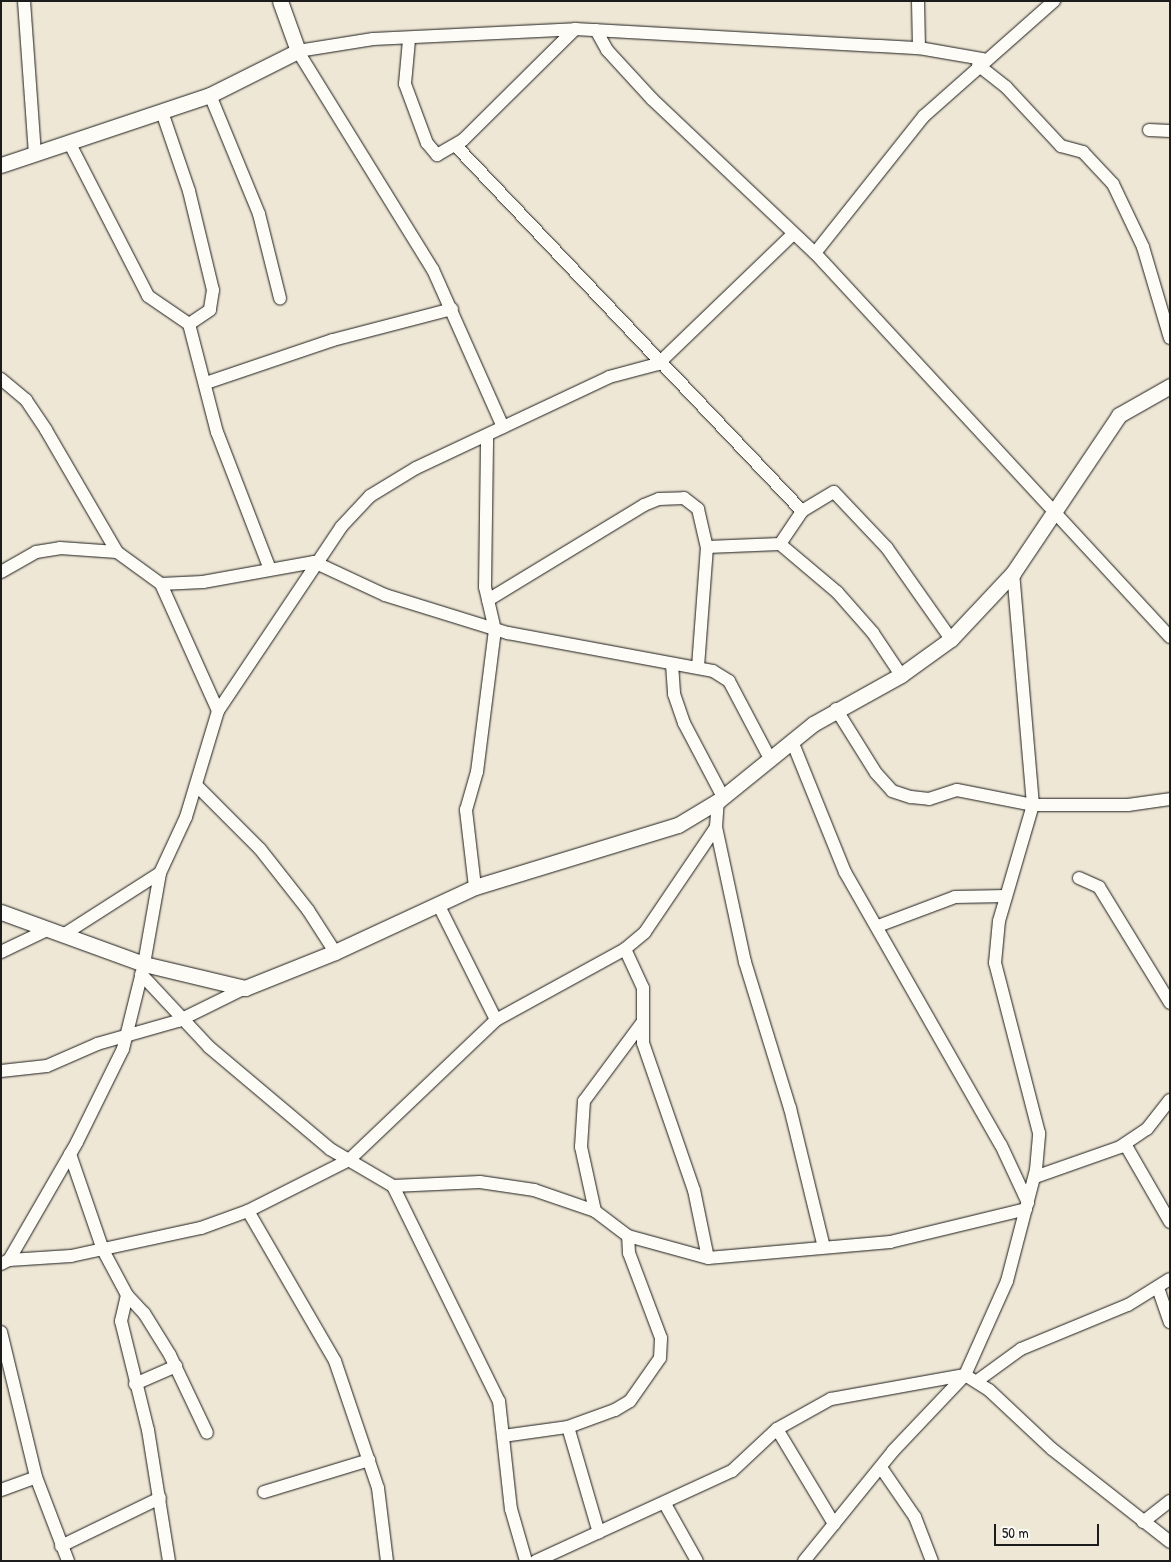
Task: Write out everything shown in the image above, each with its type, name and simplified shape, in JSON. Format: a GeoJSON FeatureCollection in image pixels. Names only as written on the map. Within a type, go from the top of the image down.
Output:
{"type":"FeatureCollection","features":[{"type":"Feature","properties":{"kind":"street"},"geometry":{"type":"LineString","coordinates":[[24,1],[35,153]]}},
{"type":"Feature","properties":{"kind":"street"},"geometry":{"type":"LineString","coordinates":[[280,1],[298,51],[452,309],[503,426]]}},
{"type":"Feature","properties":{"kind":"street"},"geometry":{"type":"LineString","coordinates":[[918,1],[919,48]]}},
{"type":"Feature","properties":{"kind":"street"},"geometry":{"type":"LineString","coordinates":[[815,253],[899,143],[981,62],[1054,1]]}},
{"type":"Feature","properties":{"kind":"street"},"geometry":{"type":"LineString","coordinates":[[1,165],[35,153],[70,144],[210,95],[298,51],[340,42],[409,40],[575,29],[919,48],[981,62],[1061,146],[1083,152],[1113,184],[1143,247],[1170,338]]}},
{"type":"Feature","properties":{"kind":"street"},"geometry":{"type":"LineString","coordinates":[[409,40],[405,84],[427,143],[436,155],[456,146],[575,29]]}},
{"type":"Feature","properties":{"kind":"street"},"geometry":{"type":"LineString","coordinates":[[596,30],[607,50],[652,99],[792,235],[815,253],[1170,637]]}},
{"type":"Feature","properties":{"kind":"street"},"geometry":{"type":"LineString","coordinates":[[210,95],[264,229],[280,298]]}},
{"type":"Feature","properties":{"kind":"street"},"geometry":{"type":"LineString","coordinates":[[162,112],[189,191],[213,290],[210,310],[189,324]]}},
{"type":"Feature","properties":{"kind":"street"},"geometry":{"type":"LineString","coordinates":[[1149,130],[1170,131]]}},
{"type":"Feature","properties":{"kind":"street"},"geometry":{"type":"LineString","coordinates":[[70,144],[148,296],[189,324],[206,383],[217,432],[269,567]]}},
{"type":"Feature","properties":{"kind":"street"},"geometry":{"type":"LineString","coordinates":[[456,146],[658,364],[802,511]]}},
{"type":"Feature","properties":{"kind":"street"},"geometry":{"type":"LineString","coordinates":[[5,1262],[70,1154],[108,1086],[129,1033],[143,969],[160,873],[197,786],[218,711],[314,562],[370,496],[416,468],[487,437],[503,426],[609,377],[658,364],[792,235]]}},
{"type":"Feature","properties":{"kind":"street"},"geometry":{"type":"LineString","coordinates":[[206,383],[333,340],[452,309]]}},
{"type":"Feature","properties":{"kind":"street"},"geometry":{"type":"LineString","coordinates":[[1,379],[26,400],[46,430],[117,552],[161,584],[218,711]]}},
{"type":"Feature","properties":{"kind":"street"},"geometry":{"type":"LineString","coordinates":[[1,1071],[47,1066],[129,1033],[185,1017],[245,988],[335,952],[439,906],[475,887],[678,825],[720,798],[769,757],[836,709],[901,675],[951,639],[1012,573],[1119,415],[1170,386]]}},
{"type":"Feature","properties":{"kind":"street"},"geometry":{"type":"LineString","coordinates":[[475,887],[466,810],[477,772],[495,630],[488,600],[487,437]]}},
{"type":"Feature","properties":{"kind":"street"},"geometry":{"type":"LineString","coordinates":[[780,544],[802,511],[834,492],[848,503],[951,639]]}},
{"type":"Feature","properties":{"kind":"street"},"geometry":{"type":"LineString","coordinates":[[488,600],[659,498],[684,498],[694,503],[707,547],[698,668]]}},
{"type":"Feature","properties":{"kind":"street"},"geometry":{"type":"LineString","coordinates":[[707,547],[780,544],[836,592],[873,633],[901,675]]}},
{"type":"Feature","properties":{"kind":"street"},"geometry":{"type":"LineString","coordinates":[[1,572],[36,552],[60,548],[117,552]]}},
{"type":"Feature","properties":{"kind":"street"},"geometry":{"type":"LineString","coordinates":[[161,584],[202,582],[269,567],[314,562],[385,595],[495,630],[698,668],[729,681],[769,757]]}},
{"type":"Feature","properties":{"kind":"street"},"geometry":{"type":"LineString","coordinates":[[804,1561],[834,1524],[965,1375],[1007,1280],[1035,1176],[1039,1133],[995,963],[1006,896],[1033,805],[1012,573]]}},
{"type":"Feature","properties":{"kind":"street"},"geometry":{"type":"LineString","coordinates":[[672,664],[674,694],[684,723],[720,798],[716,827],[740,946],[790,1108],[824,1247]]}},
{"type":"Feature","properties":{"kind":"street"},"geometry":{"type":"LineString","coordinates":[[836,709],[892,791],[929,799],[957,790],[1033,805],[1128,805],[1170,799]]}},
{"type":"Feature","properties":{"kind":"street"},"geometry":{"type":"LineString","coordinates":[[792,741],[845,872],[878,926],[1001,1145],[1027,1206]]}},
{"type":"Feature","properties":{"kind":"street"},"geometry":{"type":"LineString","coordinates":[[197,786],[260,849],[308,910],[335,952]]}},
{"type":"Feature","properties":{"kind":"street"},"geometry":{"type":"LineString","coordinates":[[5,1262],[103,1250],[169,1238],[248,1211],[349,1160],[496,1020],[625,950],[645,932],[716,827]]}},
{"type":"Feature","properties":{"kind":"street"},"geometry":{"type":"LineString","coordinates":[[1,952],[56,932],[160,873]]}},
{"type":"Feature","properties":{"kind":"street"},"geometry":{"type":"LineString","coordinates":[[1079,878],[1099,887],[1170,1003]]}},
{"type":"Feature","properties":{"kind":"street"},"geometry":{"type":"LineString","coordinates":[[878,926],[956,897],[1006,896]]}},
{"type":"Feature","properties":{"kind":"street"},"geometry":{"type":"LineString","coordinates":[[439,906],[496,1020]]}},
{"type":"Feature","properties":{"kind":"street"},"geometry":{"type":"LineString","coordinates":[[1,912],[56,932],[143,969],[245,988]]}},
{"type":"Feature","properties":{"kind":"street"},"geometry":{"type":"LineString","coordinates":[[625,950],[643,988],[643,1043],[702,1217],[708,1258]]}},
{"type":"Feature","properties":{"kind":"street"},"geometry":{"type":"LineString","coordinates":[[143,969],[209,1047],[330,1149],[393,1186],[499,1401],[511,1509],[526,1561]]}},
{"type":"Feature","properties":{"kind":"street"},"geometry":{"type":"LineString","coordinates":[[595,1211],[581,1146],[584,1101],[642,1023]]}},
{"type":"Feature","properties":{"kind":"street"},"geometry":{"type":"LineString","coordinates":[[1035,1176],[1125,1144],[1147,1129],[1170,1100]]}},
{"type":"Feature","properties":{"kind":"street"},"geometry":{"type":"LineString","coordinates":[[1125,1144],[1170,1222]]}},
{"type":"Feature","properties":{"kind":"street"},"geometry":{"type":"LineString","coordinates":[[70,1154],[103,1250],[127,1296],[144,1313],[176,1366],[207,1433]]}},
{"type":"Feature","properties":{"kind":"street"},"geometry":{"type":"LineString","coordinates":[[393,1186],[480,1182],[534,1190],[595,1211],[628,1236],[708,1258],[890,1242],[1027,1206]]}},
{"type":"Feature","properties":{"kind":"street"},"geometry":{"type":"LineString","coordinates":[[248,1211],[335,1361],[378,1488],[386,1561]]}},
{"type":"Feature","properties":{"kind":"street"},"geometry":{"type":"LineString","coordinates":[[503,1436],[568,1427],[630,1402],[660,1358],[661,1338],[629,1253],[628,1236]]}},
{"type":"Feature","properties":{"kind":"street"},"geometry":{"type":"LineString","coordinates":[[977,1380],[1021,1349],[1128,1306],[1170,1279]]}},
{"type":"Feature","properties":{"kind":"street"},"geometry":{"type":"LineString","coordinates":[[1158,1288],[1170,1322]]}},
{"type":"Feature","properties":{"kind":"street"},"geometry":{"type":"LineString","coordinates":[[127,1296],[121,1321],[160,1498],[169,1561]]}},
{"type":"Feature","properties":{"kind":"street"},"geometry":{"type":"LineString","coordinates":[[1,1332],[36,1477],[68,1561]]}},
{"type":"Feature","properties":{"kind":"street"},"geometry":{"type":"LineString","coordinates":[[135,1384],[176,1366]]}},
{"type":"Feature","properties":{"kind":"street"},"geometry":{"type":"LineString","coordinates":[[536,1561],[665,1504],[732,1471],[777,1429],[831,1400],[965,1375],[977,1380],[1052,1450],[1170,1542]]}},
{"type":"Feature","properties":{"kind":"street"},"geometry":{"type":"LineString","coordinates":[[568,1427],[599,1533]]}},
{"type":"Feature","properties":{"kind":"street"},"geometry":{"type":"LineString","coordinates":[[777,1429],[834,1524]]}},
{"type":"Feature","properties":{"kind":"street"},"geometry":{"type":"LineString","coordinates":[[264,1492],[369,1460]]}},
{"type":"Feature","properties":{"kind":"street"},"geometry":{"type":"LineString","coordinates":[[882,1469],[915,1517],[932,1561]]}},
{"type":"Feature","properties":{"kind":"street"},"geometry":{"type":"LineString","coordinates":[[1,1490],[36,1477]]}},
{"type":"Feature","properties":{"kind":"street"},"geometry":{"type":"LineString","coordinates":[[61,1546],[160,1498]]}},
{"type":"Feature","properties":{"kind":"street"},"geometry":{"type":"LineString","coordinates":[[1142,1522],[1170,1501]]}},
{"type":"Feature","properties":{"kind":"street"},"geometry":{"type":"LineString","coordinates":[[665,1504],[697,1561]]}}]}
